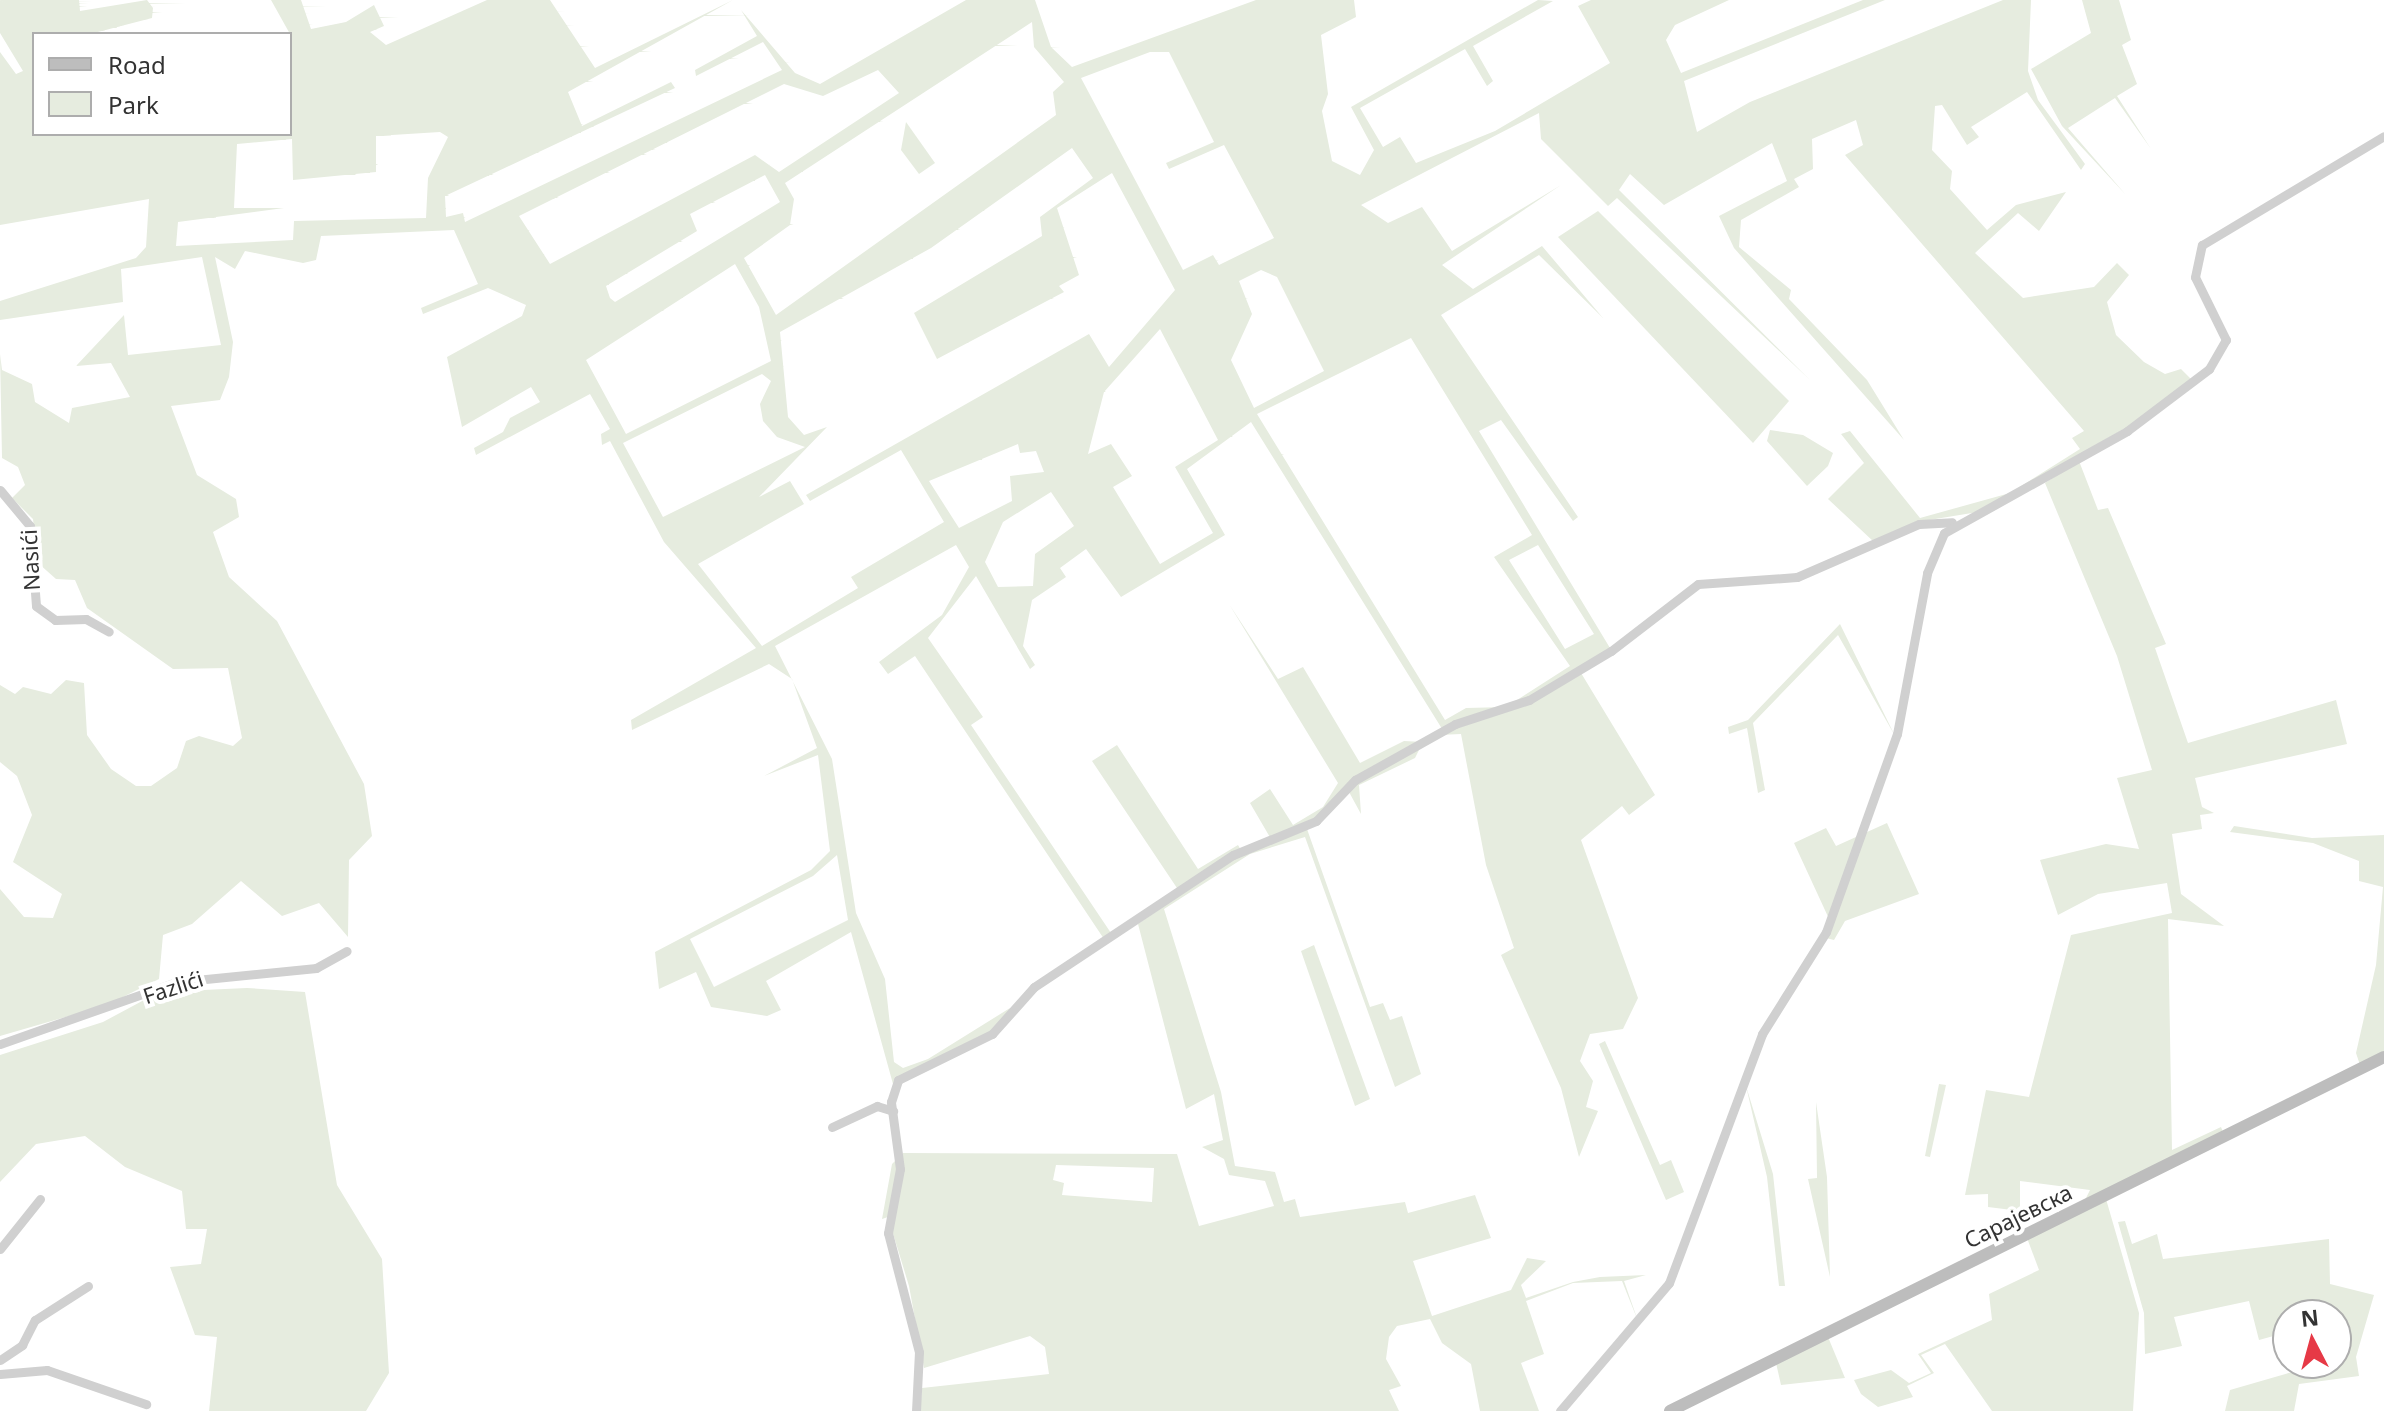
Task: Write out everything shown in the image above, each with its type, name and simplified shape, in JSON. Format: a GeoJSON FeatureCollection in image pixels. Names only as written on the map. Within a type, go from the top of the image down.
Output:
{"type":"FeatureCollection","features":[{"type":"Feature","properties":{"kind":"main road","name":"Сарајевска"},"geometry":{"type":"LineString","coordinates":[[1670,1411],[2384,1057]]}},
{"type":"Feature","properties":{"kind":"street"},"geometry":{"type":"LineString","coordinates":[[916,1411],[919,1352],[888,1233],[901,1157],[891,1096],[903,1075],[992,1034],[1034,987],[1233,855],[1305,828],[1348,785],[1441,731],[1542,693],[1611,651],[1698,584],[1797,577],[1919,524],[1952,522],[2026,493],[2147,419],[2217,361],[2225,334],[2197,284],[2198,251],[2281,196],[2384,136]]}},
{"type":"Feature","properties":{"kind":"street","name":"Nasići"},"geometry":{"type":"LineString","coordinates":[[0,490],[30,526],[36,606],[55,620],[86,619],[109,632]]}},
{"type":"Feature","properties":{"kind":"street"},"geometry":{"type":"LineString","coordinates":[[1560,1411],[1659,1298],[1766,1027],[1841,897],[1905,708],[1927,573],[1952,522]]}},
{"type":"Feature","properties":{"kind":"street","name":"Fazlići"},"geometry":{"type":"LineString","coordinates":[[0,1044],[168,984],[316,968],[347,951]]}},
{"type":"Feature","properties":{"kind":"street"},"geometry":{"type":"LineString","coordinates":[[832,1127],[877,1106],[893,1111]]}},
{"type":"Feature","properties":{"kind":"street"},"geometry":{"type":"LineString","coordinates":[[0,1249],[40,1199]]}},
{"type":"Feature","properties":{"kind":"street"},"geometry":{"type":"LineString","coordinates":[[0,1360],[22,1345],[35,1320],[88,1286]]}},
{"type":"Feature","properties":{"kind":"street"},"geometry":{"type":"LineString","coordinates":[[0,1374],[47,1370],[146,1404]]}},
{"type":"Feature","properties":{"kind":"green space"},"geometry":{"type":"Polygon","coordinates":[[[0,0],[79,0],[80,11],[147,0],[153,8],[152,18],[98,32],[32,32],[32,136],[292,136],[292,32],[289,32],[271,0],[301,0],[311,29],[346,22],[374,5],[384,26],[370,32],[386,45],[487,0],[550,0],[595,68],[733,0],[568,92],[582,126],[671,82],[675,88],[445,196],[446,217],[463,213],[465,222],[782,70],[763,42],[696,76],[695,70],[757,36],[741,10],[795,73],[820,84],[966,0],[1035,0],[1051,47],[1072,67],[1256,0],[1354,0],[1356,17],[1321,35],[1328,94],[1322,111],[1332,161],[1360,175],[1374,150],[1351,107],[1538,0],[1553,1],[1473,46],[1493,81],[1487,86],[1465,49],[1360,108],[1383,147],[1400,137],[1416,163],[1495,131],[1610,63],[1578,6],[1591,0],[1729,0],[1675,25],[1666,40],[1681,73],[1863,0],[1885,0],[1684,81],[1697,132],[1750,102],[2003,0],[2031,0],[2028,71],[2038,100],[2085,164],[2081,170],[2027,92],[1971,127],[1979,137],[1967,145],[1942,105],[1935,106],[1932,150],[1952,171],[1950,189],[1987,230],[2016,205],[2066,192],[2039,231],[2018,213],[1975,253],[2023,298],[2094,287],[2117,263],[2129,275],[2107,302],[2116,335],[2144,362],[2165,374],[2181,369],[2192,380],[2152,413],[1978,512],[1923,521],[1874,542],[1828,499],[1864,463],[1841,434],[1850,431],[1920,518],[2010,493],[2080,449],[2072,438],[2084,431],[1845,155],[1863,145],[1856,120],[1812,139],[1813,169],[1794,179],[1799,187],[1741,220],[1739,247],[1791,290],[1789,299],[1867,380],[1904,440],[1734,248],[1719,216],[1787,181],[1772,143],[1664,205],[1630,174],[1619,190],[1811,381],[1617,198],[1608,206],[1541,139],[1539,113],[1361,205],[1388,223],[1422,207],[1452,251],[1561,185],[1442,265],[1473,289],[1542,246],[1603,318],[1539,255],[1441,315],[1578,517],[1573,521],[1501,420],[1479,431],[1610,648],[1578,668],[1655,795],[1629,815],[1622,806],[1581,840],[1638,998],[1623,1029],[1590,1034],[1580,1061],[1593,1081],[1586,1107],[1598,1111],[1579,1157],[1561,1088],[1501,955],[1514,948],[1486,865],[1461,734],[1439,735],[1444,732],[1251,422],[1187,469],[1225,535],[1121,597],[1086,549],[1060,568],[1066,577],[1032,600],[1023,646],[1035,665],[1030,669],[976,576],[928,638],[983,717],[971,725],[1113,936],[1106,942],[915,656],[888,674],[879,662],[942,615],[969,567],[956,545],[775,646],[791,679],[769,664],[632,730],[631,720],[756,648],[664,542],[610,441],[602,445],[601,434],[610,429],[590,394],[476,455],[474,448],[503,432],[510,418],[540,402],[531,387],[462,427],[447,357],[522,316],[526,305],[488,288],[423,314],[421,308],[478,284],[454,230],[321,236],[316,260],[303,263],[245,251],[235,269],[215,257],[233,342],[229,377],[220,400],[171,406],[197,475],[236,499],[239,517],[213,532],[229,577],[277,621],[364,784],[372,836],[349,860],[348,937],[319,903],[282,916],[241,881],[192,924],[163,935],[159,979],[107,1005],[0,1036],[0,889],[24,917],[53,918],[62,894],[13,862],[32,815],[17,776],[0,762],[0,685],[15,694],[23,687],[51,694],[66,680],[84,683],[87,735],[111,769],[136,786],[151,786],[177,768],[186,741],[199,736],[233,746],[242,738],[228,668],[173,669],[87,608],[75,580],[56,579],[38,563],[33,519],[12,498],[25,485],[18,467],[2,458],[0,354],[2,370],[32,384],[35,402],[69,423],[72,408],[130,397],[111,363],[76,366],[124,315],[128,355],[221,345],[202,257],[121,269],[123,302],[0,320],[0,301],[136,258],[146,247],[149,199],[0,225],[0,52],[16,74],[23,71],[0,33],[0,0]],[[1032,22],[785,183],[794,199],[790,225],[744,258],[776,315],[1056,115],[1053,92],[1064,82],[1034,47],[1032,22]],[[1150,52],[1081,78],[1183,270],[1213,255],[1219,265],[1274,238],[1224,145],[1169,169],[1166,163],[1214,142],[1169,52],[1150,52]],[[878,70],[823,96],[784,84],[519,216],[550,264],[755,155],[779,172],[899,93],[878,70]],[[440,132],[376,136],[376,172],[293,180],[292,139],[237,144],[234,208],[284,208],[178,222],[176,246],[293,240],[294,221],[426,218],[428,178],[448,137],[440,132]],[[1072,148],[931,248],[780,332],[788,417],[804,435],[827,427],[759,497],[790,481],[804,504],[698,564],[762,646],[858,588],[851,577],[944,522],[901,450],[810,501],[806,495],[1089,334],[1109,367],[1175,290],[1112,173],[1057,208],[1079,275],[1059,286],[1064,292],[937,359],[914,313],[1042,236],[1040,217],[1093,178],[1072,148]],[[765,175],[690,214],[697,231],[606,286],[610,298],[615,302],[780,202],[765,175]],[[735,264],[586,360],[626,434],[771,361],[759,307],[735,264]],[[1261,270],[1239,281],[1252,314],[1231,360],[1254,408],[1324,371],[1277,277],[1261,270]],[[1160,329],[1104,392],[1088,454],[1111,444],[1132,476],[1113,487],[1160,564],[1213,533],[1175,467],[1218,440],[1160,329]],[[1411,338],[1257,414],[1445,720],[1466,708],[1506,707],[1570,666],[1494,557],[1532,535],[1411,338]],[[762,374],[623,443],[663,517],[805,447],[777,437],[763,421],[760,404],[771,381],[762,374]],[[1018,444],[929,481],[959,528],[1012,501],[1010,476],[1044,472],[1036,451],[1020,453],[1018,444]],[[1051,492],[1003,522],[985,562],[998,587],[1033,586],[1035,554],[1074,526],[1051,492]],[[1538,545],[1509,560],[1565,649],[1594,634],[1538,545]]]}},
{"type":"Feature","properties":{"kind":"green space"},"geometry":{"type":"Polygon","coordinates":[[[2082,0],[2119,0],[2131,40],[2122,45],[2137,84],[2117,96],[2151,149],[2115,98],[2068,128],[2126,195],[2062,126],[2031,69],[2091,33],[2082,0]]]}},
{"type":"Feature","properties":{"kind":"green space"},"geometry":{"type":"Polygon","coordinates":[[[906,122],[935,163],[919,174],[901,150],[906,122]]]}},
{"type":"Feature","properties":{"kind":"green space"},"geometry":{"type":"Polygon","coordinates":[[[1598,211],[1789,401],[1753,443],[1558,237],[1598,211]]]}},
{"type":"Feature","properties":{"kind":"green space"},"geometry":{"type":"Polygon","coordinates":[[[1770,430],[1803,435],[1833,453],[1828,466],[1807,486],[1767,441],[1770,430]]]}},
{"type":"Feature","properties":{"kind":"green space"},"geometry":{"type":"Polygon","coordinates":[[[2079,461],[2098,510],[2108,508],[2166,644],[2155,648],[2188,743],[2336,700],[2347,744],[2195,778],[2202,807],[2214,813],[2200,815],[2202,829],[2172,834],[2181,894],[2224,926],[2168,919],[2172,1150],[2221,1127],[2223,1132],[2084,1202],[2090,1190],[2020,1181],[2020,1211],[1988,1207],[1988,1194],[1965,1195],[1986,1090],[2029,1097],[2071,935],[2172,913],[2167,883],[2098,894],[2058,915],[2040,860],[2106,844],[2139,849],[2117,778],[2152,770],[2117,656],[2045,483],[2079,461]]]}},
{"type":"Feature","properties":{"kind":"green space"},"geometry":{"type":"Polygon","coordinates":[[[1229,604],[1278,679],[1303,667],[1360,763],[1404,741],[1423,742],[1415,758],[1359,785],[1361,814],[1349,792],[1307,829],[1370,1007],[1383,1003],[1390,1020],[1402,1016],[1421,1074],[1395,1087],[1305,837],[1250,854],[1164,909],[1221,1092],[1235,1166],[1275,1172],[1284,1202],[1295,1199],[1300,1217],[1405,1202],[1408,1213],[1475,1195],[1491,1238],[1413,1261],[1432,1316],[1511,1290],[1527,1258],[1546,1261],[1521,1285],[1526,1298],[1573,1282],[1646,1275],[1624,1281],[1638,1321],[1622,1281],[1573,1283],[1526,1301],[1544,1354],[1521,1363],[1539,1411],[1480,1411],[1471,1364],[1442,1343],[1430,1319],[1397,1326],[1389,1337],[1386,1359],[1401,1386],[1389,1390],[1399,1411],[920,1411],[922,1388],[1049,1374],[1045,1347],[1030,1336],[924,1368],[909,1286],[888,1217],[882,1219],[892,1164],[903,1153],[1177,1154],[1199,1226],[1274,1206],[1265,1181],[1229,1175],[1224,1159],[1202,1147],[1223,1140],[1214,1094],[1186,1109],[1138,924],[1181,894],[1092,761],[1117,745],[1198,869],[1238,845],[1241,850],[1271,839],[1250,803],[1270,789],[1293,825],[1323,807],[1338,783],[1229,604]],[[1056,1165],[1053,1180],[1064,1183],[1062,1195],[1152,1202],[1154,1168],[1056,1165]]]}},
{"type":"Feature","properties":{"kind":"green space"},"geometry":{"type":"Polygon","coordinates":[[[1840,624],[1895,736],[1838,635],[1753,723],[1765,790],[1758,793],[1747,728],[1729,734],[1728,727],[1748,720],[1840,624]]]}},
{"type":"Feature","properties":{"kind":"green space"},"geometry":{"type":"Polygon","coordinates":[[[793,681],[832,759],[856,913],[885,979],[894,1062],[903,1068],[928,1059],[1010,1008],[1001,1026],[893,1084],[851,932],[766,981],[781,1010],[767,1016],[711,1007],[696,972],[659,989],[655,952],[811,870],[830,851],[818,755],[764,776],[817,748],[793,681]],[[837,855],[813,876],[690,939],[714,987],[848,920],[837,855]]]}},
{"type":"Feature","properties":{"kind":"green space"},"geometry":{"type":"Polygon","coordinates":[[[1887,823],[1919,894],[1845,921],[1834,940],[1822,937],[1830,921],[1794,843],[1826,828],[1836,846],[1887,823]]]}},
{"type":"Feature","properties":{"kind":"green space"},"geometry":{"type":"Polygon","coordinates":[[[2234,826],[2312,838],[2384,835],[2384,1053],[2360,1065],[2356,1053],[2376,965],[2383,887],[2359,881],[2359,861],[2313,843],[2230,832],[2234,826]]]}},
{"type":"Feature","properties":{"kind":"green space"},"geometry":{"type":"Polygon","coordinates":[[[1314,945],[1370,1099],[1355,1106],[1301,951],[1314,945]]]}},
{"type":"Feature","properties":{"kind":"green space"},"geometry":{"type":"Polygon","coordinates":[[[247,988],[305,992],[337,1185],[382,1259],[389,1373],[366,1411],[209,1411],[217,1337],[195,1335],[170,1267],[201,1264],[207,1229],[186,1229],[182,1191],[125,1167],[85,1136],[36,1144],[0,1182],[0,1055],[103,1022],[159,992],[247,988]]]}},
{"type":"Feature","properties":{"kind":"green space"},"geometry":{"type":"Polygon","coordinates":[[[1605,1041],[1660,1165],[1671,1160],[1684,1192],[1666,1200],[1599,1044],[1605,1041]]]}},
{"type":"Feature","properties":{"kind":"green space"},"geometry":{"type":"Polygon","coordinates":[[[1939,1084],[1946,1085],[1930,1157],[1925,1156],[1939,1084]]]}},
{"type":"Feature","properties":{"kind":"green space"},"geometry":{"type":"Polygon","coordinates":[[[1746,1086],[1773,1174],[1785,1286],[1779,1286],[1767,1177],[1746,1086]]]}},
{"type":"Feature","properties":{"kind":"green space"},"geometry":{"type":"Polygon","coordinates":[[[1816,1102],[1827,1177],[1830,1277],[1808,1179],[1817,1178],[1816,1102]]]}},
{"type":"Feature","properties":{"kind":"green space"},"geometry":{"type":"Polygon","coordinates":[[[2106,1199],[2139,1313],[2133,1411],[1992,1411],[1945,1344],[1921,1355],[1934,1373],[1907,1386],[1913,1397],[1878,1407],[1861,1394],[1854,1380],[1891,1370],[1909,1383],[1931,1373],[1918,1354],[1992,1320],[1989,1294],[2039,1270],[2027,1238],[2106,1199]]]}},
{"type":"Feature","properties":{"kind":"green space"},"geometry":{"type":"Polygon","coordinates":[[[2125,1221],[2132,1244],[2157,1234],[2163,1259],[2329,1239],[2330,1284],[2374,1295],[2356,1357],[2359,1376],[2352,1377],[2352,1299],[2272,1299],[2272,1336],[2259,1340],[2249,1301],[2174,1317],[2182,1346],[2145,1354],[2144,1313],[2118,1222],[2125,1221]]]}},
{"type":"Feature","properties":{"kind":"green space"},"geometry":{"type":"Polygon","coordinates":[[[1828,1337],[1845,1378],[1781,1385],[1776,1363],[1828,1337]]]}},
{"type":"Feature","properties":{"kind":"green space"},"geometry":{"type":"Polygon","coordinates":[[[2272,1378],[2336,1379],[2299,1384],[2294,1411],[2225,1411],[2230,1390],[2272,1378]]]}}]}
